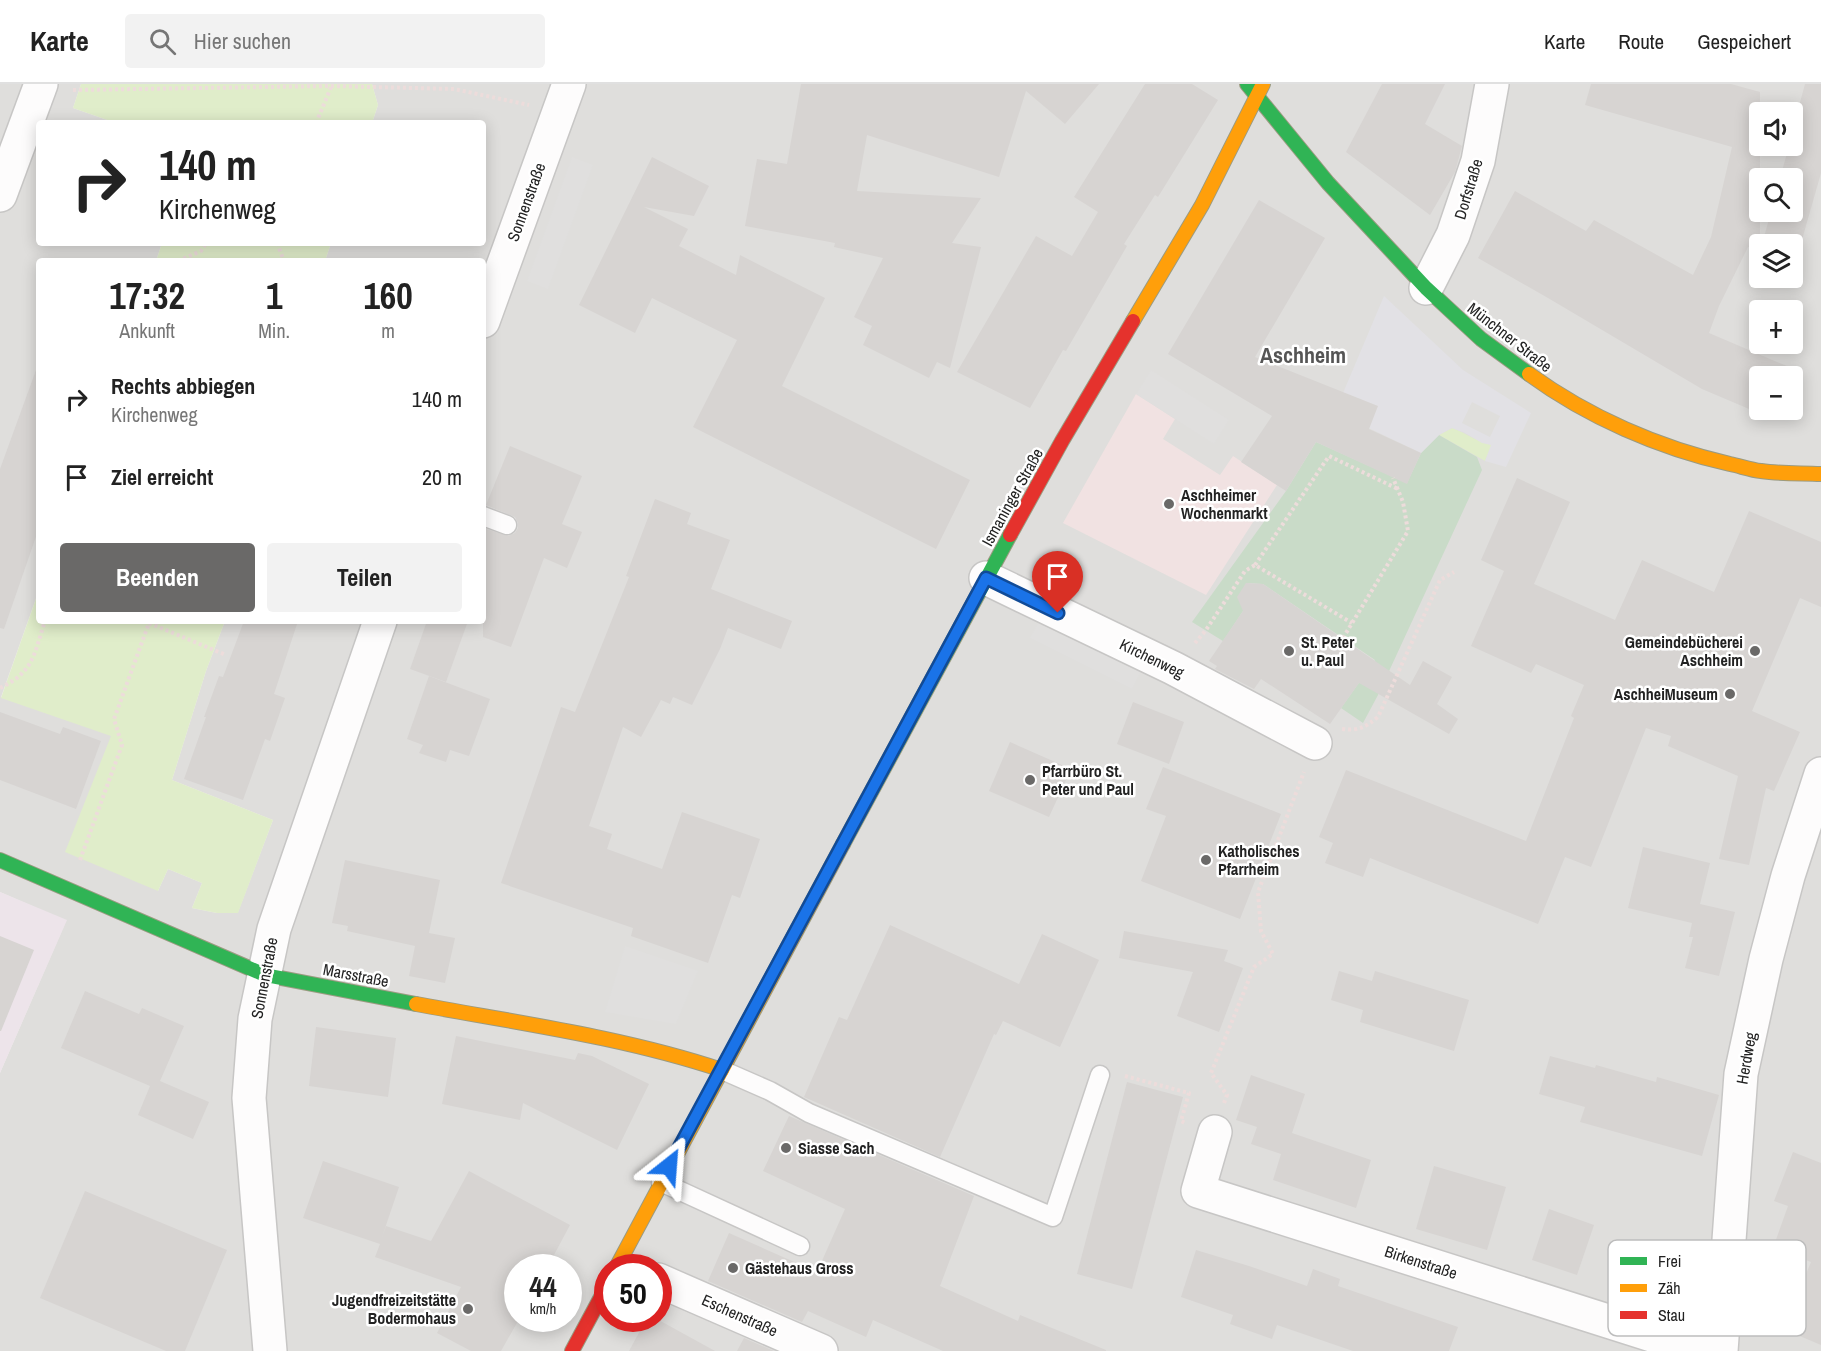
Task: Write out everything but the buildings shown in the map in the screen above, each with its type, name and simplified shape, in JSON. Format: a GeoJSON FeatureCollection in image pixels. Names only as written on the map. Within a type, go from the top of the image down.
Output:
{"type":"FeatureCollection","features":[{"type":"Feature","properties":{"kind":"street","name":"Münchner Straße"},"geometry":{"type":"LineString","coordinates":[[1246,84],[1328,183],[1426,288],[1481,339],[1545,386],[1643,437],[1699,457],[1761,471],[1821,474]]}},
{"type":"Feature","properties":{"kind":"street","name":"Ismaninger Straße"},"geometry":{"type":"LineString","coordinates":[[626,1254],[661,1182],[986,578],[1062,441],[1202,205],[1263,84]]}},
{"type":"Feature","properties":{"kind":"street","name":"Dorfstraße"},"geometry":{"type":"LineString","coordinates":[[1426,288],[1453,235],[1478,162],[1492,84]]}},
{"type":"Feature","properties":{"kind":"street"},"geometry":{"type":"LineString","coordinates":[[0,195],[8,148],[40,87]]}},
{"type":"Feature","properties":{"kind":"street","name":"Sonnenstraße"},"geometry":{"type":"LineString","coordinates":[[486,313],[564,97]]}},
{"type":"Feature","properties":{"kind":"street","name":"Kirchenweg"},"geometry":{"type":"LineString","coordinates":[[986,578],[1173,668],[1316,743]]}},
{"type":"Feature","properties":{"kind":"street","name":"Sonnenstraße"},"geometry":{"type":"LineString","coordinates":[[270,1351],[249,1098],[255,1019],[274,929],[379,624]]}},
{"type":"Feature","properties":{"kind":"street","name":"Herdweg"},"geometry":{"type":"LineString","coordinates":[[1729,1240],[1741,1074],[1766,959],[1788,876],[1821,774]]}},
{"type":"Feature","properties":{"kind":"street","name":"Marsstraße"},"geometry":{"type":"LineString","coordinates":[[0,860],[265,975],[620,1042],[689,1059],[722,1070]]}},
{"type":"Feature","properties":{"kind":"street","name":"Birkenstraße"},"geometry":{"type":"LineString","coordinates":[[1215,1132],[1198,1191],[1608,1321]]}},
{"type":"Feature","properties":{"kind":"street","name":"Eschenstraße"},"geometry":{"type":"LineString","coordinates":[[672,1286],[822,1351]]}},
{"type":"Feature","properties":{"kind":"street","name":"Ismaninger Straße"},"geometry":{"type":"LineString","coordinates":[[572,1351],[594,1313]]}},
{"type":"Feature","properties":{"kind":"street","name":"Birkenstraße"},"geometry":{"type":"LineString","coordinates":[[1655,1336],[1702,1351]]}},
{"type":"Feature","properties":{"kind":"street","name":"Herdweg"},"geometry":{"type":"LineString","coordinates":[[1721,1351],[1722,1336]]}},
{"type":"Feature","properties":{"kind":"lane"},"geometry":{"type":"LineString","coordinates":[[486,517],[507,525]]}},
{"type":"Feature","properties":{"kind":"lane"},"geometry":{"type":"LineString","coordinates":[[722,1070],[770,1091],[809,1113],[1053,1217],[1100,1075]]}},
{"type":"Feature","properties":{"kind":"lane"},"geometry":{"type":"LineString","coordinates":[[661,1182],[800,1246]]}},
{"type":"Feature","properties":{"kind":"path"},"geometry":{"type":"LineString","coordinates":[[40,87],[331,85],[454,89],[564,97]]}},
{"type":"Feature","properties":{"kind":"path"},"geometry":{"type":"LineString","coordinates":[[317,120],[331,85]]}},
{"type":"Feature","properties":{"kind":"path"},"geometry":{"type":"LineString","coordinates":[[185,258],[201,251],[204,246]]}},
{"type":"Feature","properties":{"kind":"path"},"geometry":{"type":"LineString","coordinates":[[1173,668],[1206,630],[1245,571],[1255,565],[1329,456],[1398,489]]}},
{"type":"Feature","properties":{"kind":"path"},"geometry":{"type":"LineString","coordinates":[[1343,638],[1408,531],[1403,502],[1393,478]]}},
{"type":"Feature","properties":{"kind":"path"},"geometry":{"type":"LineString","coordinates":[[1255,565],[1352,623]]}},
{"type":"Feature","properties":{"kind":"path"},"geometry":{"type":"LineString","coordinates":[[1100,1075],[1128,1076],[1189,1093],[1181,1121],[1215,1132],[1227,1095],[1211,1073],[1254,967],[1273,954],[1261,931],[1258,892],[1316,743],[1326,726],[1350,730],[1365,728],[1378,717],[1440,580],[1454,572]]}},
{"type":"Feature","properties":{"kind":"path"},"geometry":{"type":"LineString","coordinates":[[0,688],[25,672],[32,661],[44,624]]}},
{"type":"Feature","properties":{"kind":"path"},"geometry":{"type":"LineString","coordinates":[[69,889],[123,745],[114,718],[148,624]]}},
{"type":"Feature","properties":{"kind":"path"},"geometry":{"type":"LineString","coordinates":[[154,624],[226,655]]}},
{"type":"Feature","properties":{"kind":"shaded area"},"geometry":{"type":"Polygon","coordinates":[[[0,84],[81,84],[73,108],[107,120],[36,120],[36,246],[161,246],[157,258],[36,258],[36,598],[1,697],[111,735],[158,891],[168,869],[202,883],[192,908],[217,913],[238,912],[273,820],[172,780],[206,671],[224,624],[486,624],[486,258],[326,258],[330,246],[486,246],[486,120],[373,120],[378,105],[372,84],[1821,84],[1821,1351],[0,1351],[0,1073],[66,921],[0,892],[0,84]]]}},
{"type":"Feature","properties":{"kind":"shaded area"},"geometry":{"type":"Polygon","coordinates":[[[572,157],[593,165],[548,289],[527,281],[572,157]]]}},
{"type":"Feature","properties":{"kind":"shaded area"},"geometry":{"type":"Polygon","coordinates":[[[1384,296],[1463,370],[1531,413],[1506,467],[1485,461],[1491,445],[1452,428],[1439,435],[1421,453],[1335,412],[1384,296]],[[1472,402],[1462,423],[1490,437],[1500,416],[1472,402]]]}},
{"type":"Feature","properties":{"kind":"shaded area"},"geometry":{"type":"Polygon","coordinates":[[[1151,370],[1229,420],[1214,444],[1136,394],[1151,370]]]}},
{"type":"Feature","properties":{"kind":"shaded area","name":"Aschheimer Wochenmarkt"},"geometry":{"type":"Polygon","coordinates":[[[1136,394],[1175,419],[1163,439],[1220,475],[1233,456],[1277,485],[1206,595],[1063,523],[1136,394]]]}},
{"type":"Feature","properties":{"kind":"shaded area"},"geometry":{"type":"Polygon","coordinates":[[[1042,615],[1144,666],[1132,689],[1030,638],[1042,615]]]}},
{"type":"Feature","properties":{"kind":"shaded area"},"geometry":{"type":"Polygon","coordinates":[[[0,892],[67,920],[0,1073],[0,892]]]}},
{"type":"Feature","properties":{"kind":"shaded area"},"geometry":{"type":"Polygon","coordinates":[[[625,946],[698,971],[676,1024],[605,1012],[625,946]]]}},
{"type":"Feature","properties":{"kind":"green space"},"geometry":{"type":"Polygon","coordinates":[[[81,84],[372,84],[378,105],[373,120],[107,120],[73,108],[81,84]]]}},
{"type":"Feature","properties":{"kind":"green space"},"geometry":{"type":"Polygon","coordinates":[[[161,246],[330,246],[326,258],[157,258],[161,246]]]}},
{"type":"Feature","properties":{"kind":"green space"},"geometry":{"type":"Polygon","coordinates":[[[1452,428],[1492,445],[1485,461],[1439,435],[1452,428]]]}},
{"type":"Feature","properties":{"kind":"green space"},"geometry":{"type":"Polygon","coordinates":[[[1439,435],[1477,457],[1482,470],[1363,723],[1341,708],[1375,660],[1263,584],[1246,583],[1243,611],[1223,641],[1192,622],[1286,491],[1316,442],[1407,483],[1421,453],[1439,435]]]}},
{"type":"Feature","properties":{"kind":"green space"},"geometry":{"type":"Polygon","coordinates":[[[36,599],[36,624],[224,624],[206,671],[172,780],[273,820],[238,913],[217,913],[192,908],[202,883],[168,869],[158,891],[65,852],[111,736],[1,698],[36,599]]]}},
{"type":"Feature","properties":{"kind":"traffic: fast"},"geometry":{"type":"LineString","coordinates":[[1247,84],[1328,183],[1426,288],[1481,339],[1529,374]]}},
{"type":"Feature","properties":{"kind":"traffic: fast"},"geometry":{"type":"LineString","coordinates":[[843,844],[1010,535]]}},
{"type":"Feature","properties":{"kind":"traffic: fast"},"geometry":{"type":"LineString","coordinates":[[0,860],[265,975],[416,1004]]}},
{"type":"Feature","properties":{"kind":"traffic: slow"},"geometry":{"type":"LineString","coordinates":[[1133,321],[1202,205],[1263,84]]}},
{"type":"Feature","properties":{"kind":"traffic: slow"},"geometry":{"type":"LineString","coordinates":[[1529,374],[1575,404],[1600,417],[1677,449],[1757,470],[1776,473],[1821,474]]}},
{"type":"Feature","properties":{"kind":"traffic: slow"},"geometry":{"type":"LineString","coordinates":[[623,1254],[843,844]]}},
{"type":"Feature","properties":{"kind":"traffic: slow"},"geometry":{"type":"LineString","coordinates":[[416,1004],[647,1048],[722,1070]]}},
{"type":"Feature","properties":{"kind":"traffic: jam"},"geometry":{"type":"LineString","coordinates":[[1010,535],[1133,321]]}},
{"type":"Feature","properties":{"kind":"traffic: jam"},"geometry":{"type":"LineString","coordinates":[[572,1351],[594,1310]]}},
{"type":"Feature","properties":{"kind":"place","name":"Aschheimer Wochenmarkt"},"geometry":{"type":"Point","coordinates":[1169,504]}},
{"type":"Feature","properties":{"kind":"place","name":"St. Peter u. Paul"},"geometry":{"type":"Point","coordinates":[1289,651]}},
{"type":"Feature","properties":{"kind":"place","name":"Gemeindebücherei Aschheim"},"geometry":{"type":"Point","coordinates":[1755,651]}},
{"type":"Feature","properties":{"kind":"place","name":"AschheiMuseum"},"geometry":{"type":"Point","coordinates":[1730,694]}},
{"type":"Feature","properties":{"kind":"place","name":"Pfarrbüro St. Peter und Paul"},"geometry":{"type":"Point","coordinates":[1030,780]}},
{"type":"Feature","properties":{"kind":"place","name":"Katholisches Pfarrheim"},"geometry":{"type":"Point","coordinates":[1206,860]}},
{"type":"Feature","properties":{"kind":"place","name":"Siasse Sach"},"geometry":{"type":"Point","coordinates":[786,1148]}},
{"type":"Feature","properties":{"kind":"place","name":"Gästehaus Gross"},"geometry":{"type":"Point","coordinates":[733,1268]}},
{"type":"Feature","properties":{"kind":"place","name":"Jugendfreizeitstätte Bodermohaus"},"geometry":{"type":"Point","coordinates":[468,1309]}},
{"type":"Feature","properties":{"kind":"district","name":"Aschheim"},"geometry":{"type":"Point","coordinates":[1303,355]}},
{"type":"Feature","properties":{"kind":"route"},"geometry":{"type":"LineString","coordinates":[[669,1166],[986,578],[1058,613]]}}]}
